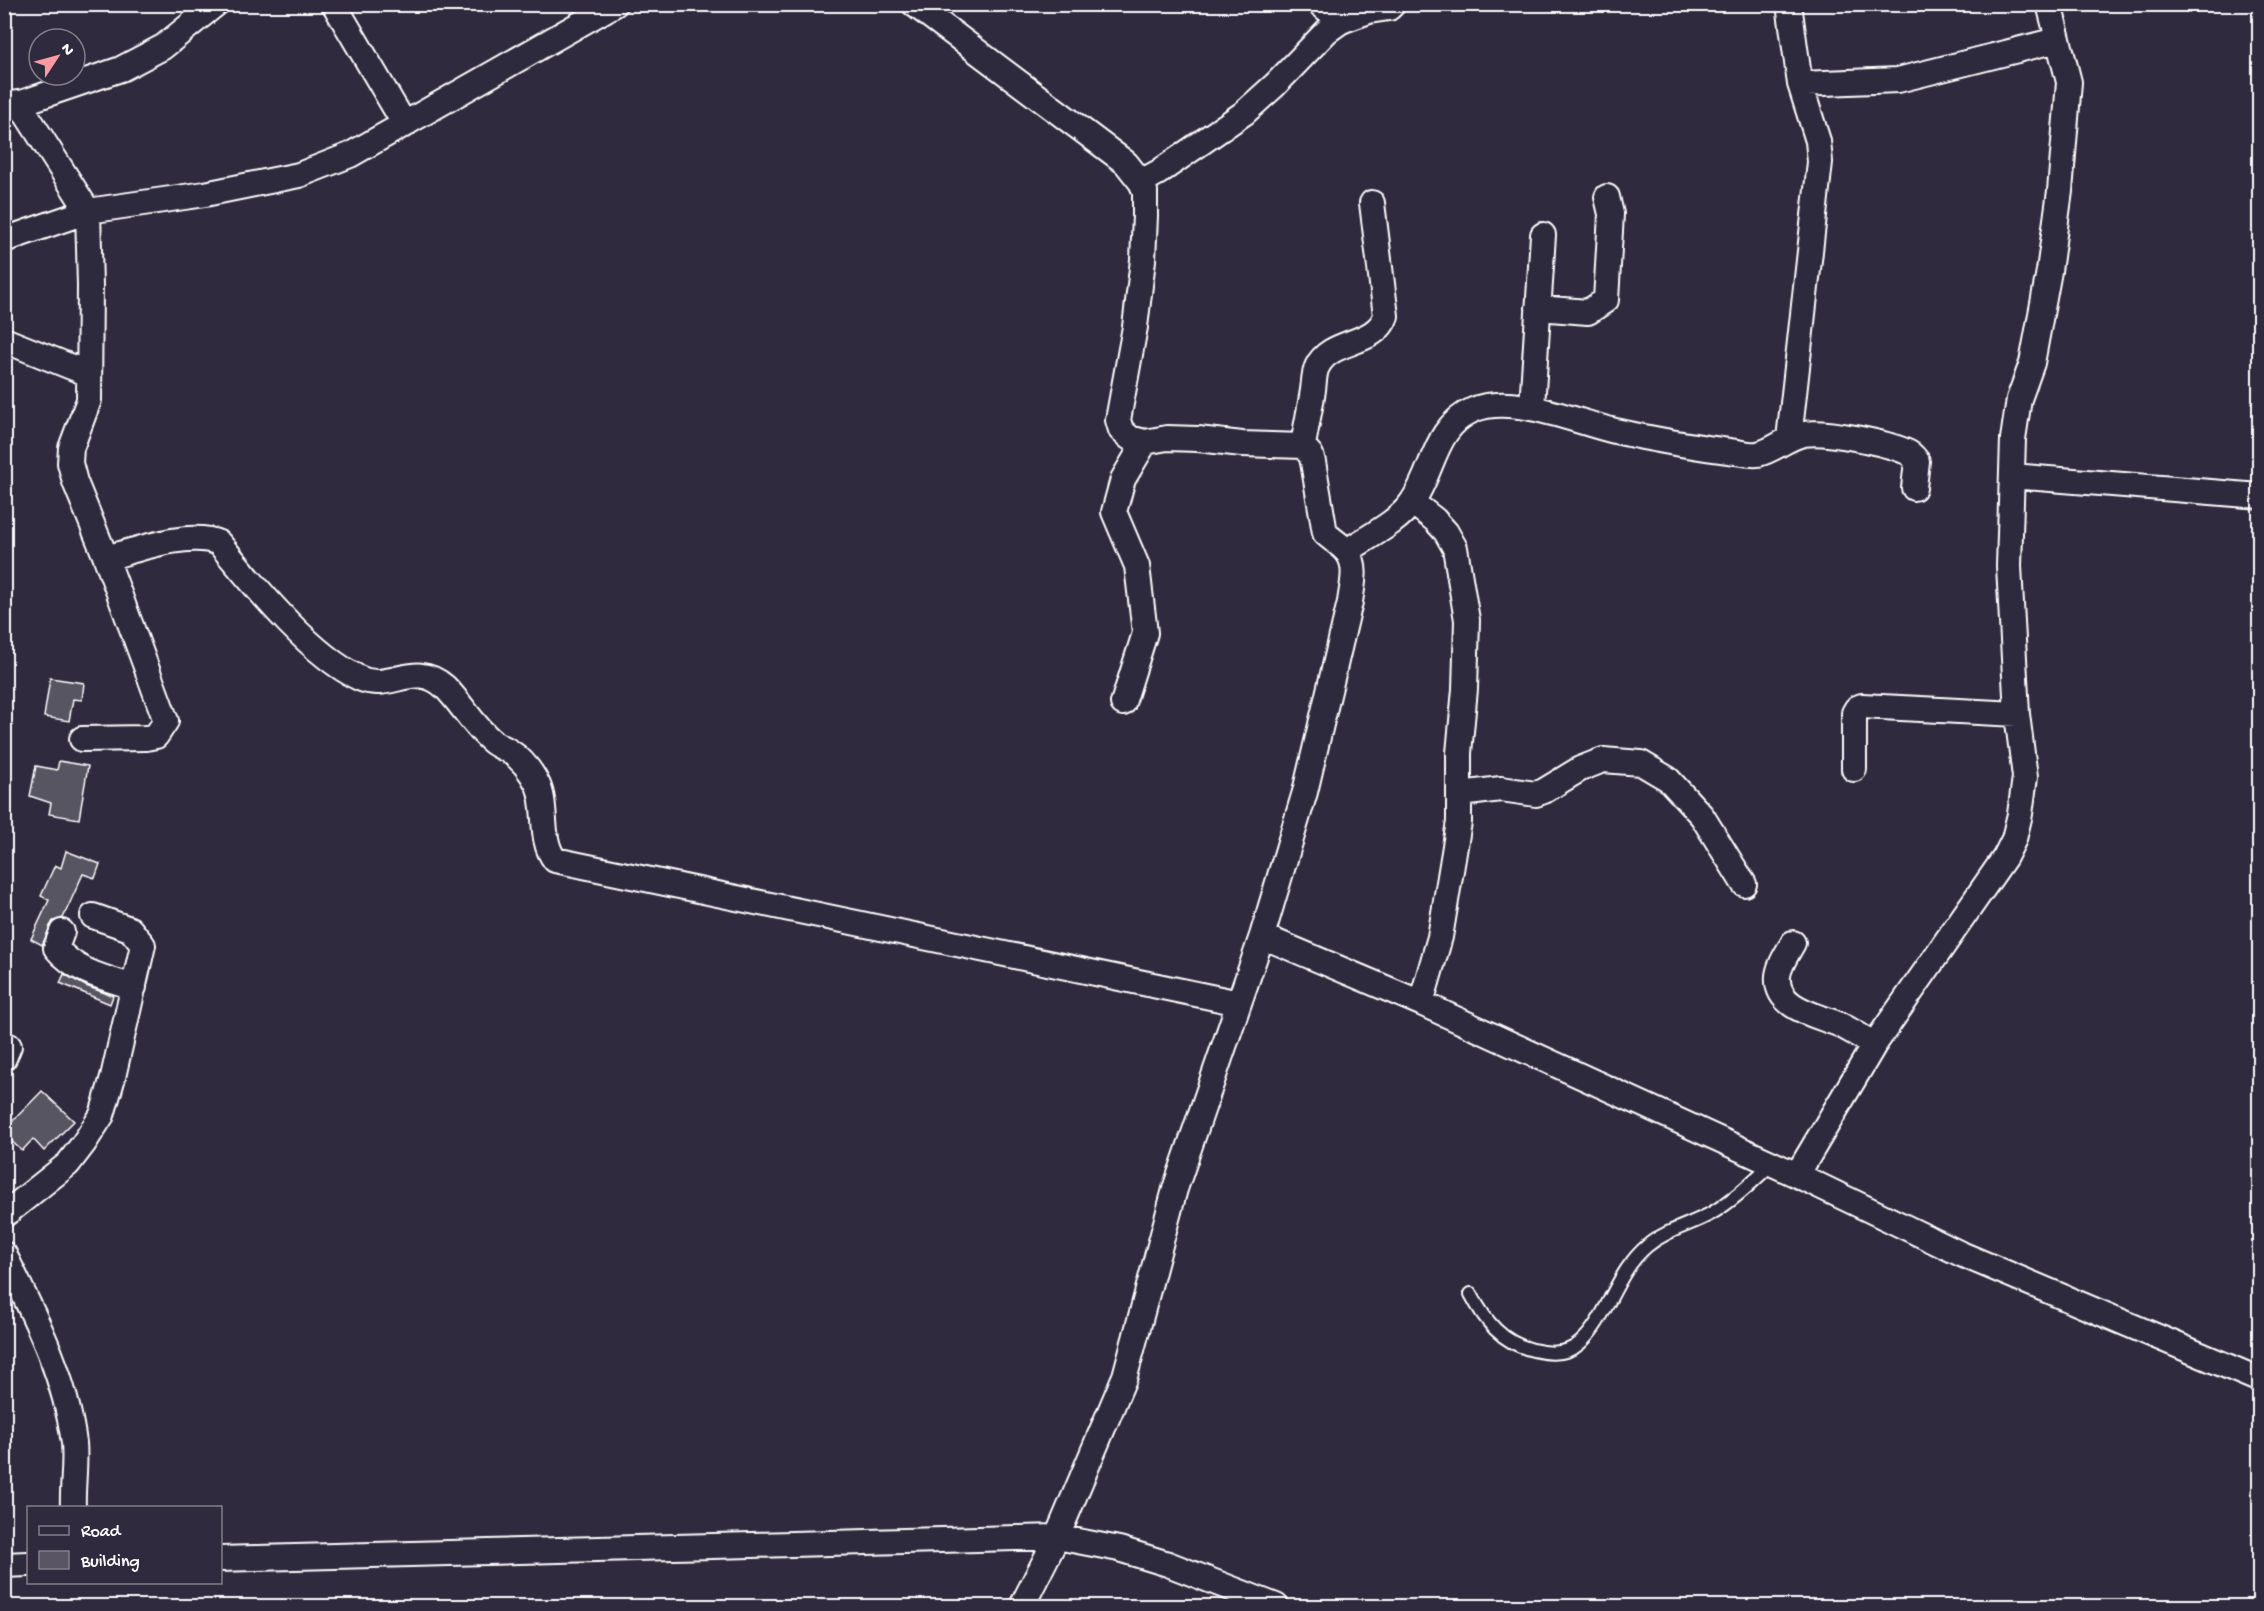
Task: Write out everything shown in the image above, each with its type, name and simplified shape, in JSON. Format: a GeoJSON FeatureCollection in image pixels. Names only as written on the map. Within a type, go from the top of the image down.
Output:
{"type":"FeatureCollection","features":[{"type":"Feature","properties":{"kind":"street"},"geometry":{"type":"LineString","coordinates":[[82,739],[156,736],[166,721],[106,558],[75,482],[70,463],[71,448],[89,400],[88,211],[12,104],[121,69],[162,47],[216,4]]}},
{"type":"Feature","properties":{"kind":"street"},"geometry":{"type":"LineString","coordinates":[[334,4],[405,125]]}},
{"type":"Feature","properties":{"kind":"street"},"geometry":{"type":"LineString","coordinates":[[4,240],[88,211],[205,194],[299,175],[350,155],[615,4]]}},
{"type":"Feature","properties":{"kind":"street"},"geometry":{"type":"LineString","coordinates":[[914,4],[1126,163],[1141,182],[1145,200],[1143,260],[1135,327],[1118,420],[1122,430],[1130,438],[1145,442],[1167,438],[1303,446],[1311,454],[1325,533],[1347,551],[1354,572],[1350,602],[1305,792],[1262,936],[1175,1189],[1125,1376],[1058,1537],[1022,1606]]}},
{"type":"Feature","properties":{"kind":"street"},"geometry":{"type":"LineString","coordinates":[[1320,4],[1342,21]]}},
{"type":"Feature","properties":{"kind":"street"},"geometry":{"type":"LineString","coordinates":[[1141,182],[1244,113],[1275,85],[1327,31],[1342,21],[1369,11],[1389,8],[1393,4]]}},
{"type":"Feature","properties":{"kind":"street"},"geometry":{"type":"LineString","coordinates":[[1789,439],[1820,162],[1818,141],[1800,84],[1790,4]]}},
{"type":"Feature","properties":{"kind":"street"},"geometry":{"type":"LineString","coordinates":[[1797,1175],[1874,1045],[2005,857],[2014,839],[2020,814],[2025,777],[2017,714],[2009,566],[2015,418],[2032,363],[2049,271],[2060,190],[2069,82],[2049,4]]}},
{"type":"Feature","properties":{"kind":"street"},"geometry":{"type":"LineString","coordinates":[[1800,84],[1898,80],[2057,40]]}},
{"type":"Feature","properties":{"kind":"street"},"geometry":{"type":"LineString","coordinates":[[1538,308],[1588,312],[1606,300],[1611,214],[1607,197]]}},
{"type":"Feature","properties":{"kind":"street"},"geometry":{"type":"LineString","coordinates":[[1303,446],[1317,367],[1325,356],[1336,349],[1370,335],[1382,327],[1386,316],[1372,203]]}},
{"type":"Feature","properties":{"kind":"street"},"geometry":{"type":"LineString","coordinates":[[1532,406],[1543,235]]}},
{"type":"Feature","properties":{"kind":"street"},"geometry":{"type":"LineString","coordinates":[[4,340],[88,374]]}},
{"type":"Feature","properties":{"kind":"street"},"geometry":{"type":"LineString","coordinates":[[1347,551],[1398,517],[1412,502],[1441,440],[1461,417],[1475,409],[1492,406],[1532,406],[1616,431],[1757,454],[1806,434],[1857,439],[1908,452],[1917,460],[1914,488]]}},
{"type":"Feature","properties":{"kind":"street"},"geometry":{"type":"LineString","coordinates":[[1123,703],[1145,633],[1137,566],[1114,512],[1123,479],[1145,442]]}},
{"type":"Feature","properties":{"kind":"street"},"geometry":{"type":"LineString","coordinates":[[2012,476],[2259,496]]}},
{"type":"Feature","properties":{"kind":"street"},"geometry":{"type":"LineString","coordinates":[[1412,502],[1435,520],[1446,532],[1455,548],[1467,620],[1459,753],[1459,822],[1440,937],[1421,1004]]}},
{"type":"Feature","properties":{"kind":"street"},"geometry":{"type":"LineString","coordinates":[[106,558],[171,541],[210,538],[219,543],[276,609],[321,652],[343,669],[361,679],[379,682],[418,674],[429,677],[444,687],[494,743],[509,751],[531,771],[539,788],[549,846],[555,860],[1239,1003]]}},
{"type":"Feature","properties":{"kind":"street"},"geometry":{"type":"LineString","coordinates":[[1854,769],[1854,713],[1862,706],[2017,714]]}},
{"type":"Feature","properties":{"kind":"street"},"geometry":{"type":"LineString","coordinates":[[1460,794],[1501,789],[1536,794],[1580,769],[1603,760],[1641,763],[1668,779],[1702,816],[1744,884]]}},
{"type":"Feature","properties":{"kind":"street"},"geometry":{"type":"LineString","coordinates":[[4,1215],[68,1164],[102,1115],[143,945],[130,929],[93,916]]}},
{"type":"Feature","properties":{"kind":"street"},"geometry":{"type":"LineString","coordinates":[[62,932],[56,948],[67,961],[84,971],[134,987]]}},
{"type":"Feature","properties":{"kind":"street"},"geometry":{"type":"LineString","coordinates":[[1262,936],[1421,1004],[1772,1163],[1961,1254],[2259,1380]]}},
{"type":"Feature","properties":{"kind":"street"},"geometry":{"type":"LineString","coordinates":[[1793,943],[1778,973],[1779,990],[1798,1009],[1853,1032],[1874,1045]]}},
{"type":"Feature","properties":{"kind":"street"},"geometry":{"type":"LineString","coordinates":[[4,1254],[50,1351],[62,1384],[74,1445],[73,1506]]}},
{"type":"Feature","properties":{"kind":"street"},"geometry":{"type":"LineString","coordinates":[[222,1559],[1058,1537],[1119,1549],[1168,1564],[1276,1606]]}},
{"type":"Feature","properties":{"kind":"street"},"geometry":{"type":"LineString","coordinates":[[4,1565],[27,1564]]}},
{"type":"Feature","properties":{"kind":"lane"},"geometry":{"type":"LineString","coordinates":[[1471,1294],[1483,1317],[1509,1341],[1548,1354],[1565,1351],[1580,1344],[1594,1326],[1622,1274],[1638,1253],[1655,1239],[1713,1212],[1772,1163]]}},
{"type":"Feature","properties":{"kind":"building"},"geometry":{"type":"Polygon","coordinates":[[[50,678],[84,683],[82,700],[73,699],[69,721],[44,717],[50,678]]]}},
{"type":"Feature","properties":{"kind":"building"},"geometry":{"type":"Polygon","coordinates":[[[59,761],[88,766],[79,819],[49,814],[51,803],[30,796],[36,766],[57,770],[59,761]]]}},
{"type":"Feature","properties":{"kind":"building"},"geometry":{"type":"Polygon","coordinates":[[[66,851],[100,864],[95,878],[83,874],[63,918],[53,921],[42,945],[31,939],[49,900],[41,896],[55,865],[61,868],[66,851]]]}},
{"type":"Feature","properties":{"kind":"building"},"geometry":{"type":"Polygon","coordinates":[[[64,974],[86,986],[113,996],[110,1004],[60,983],[64,974]]]}},
{"type":"Feature","properties":{"kind":"building"},"geometry":{"type":"Polygon","coordinates":[[[42,1091],[74,1121],[44,1151],[33,1139],[22,1151],[4,1134],[4,1130],[42,1091]]]}}]}
